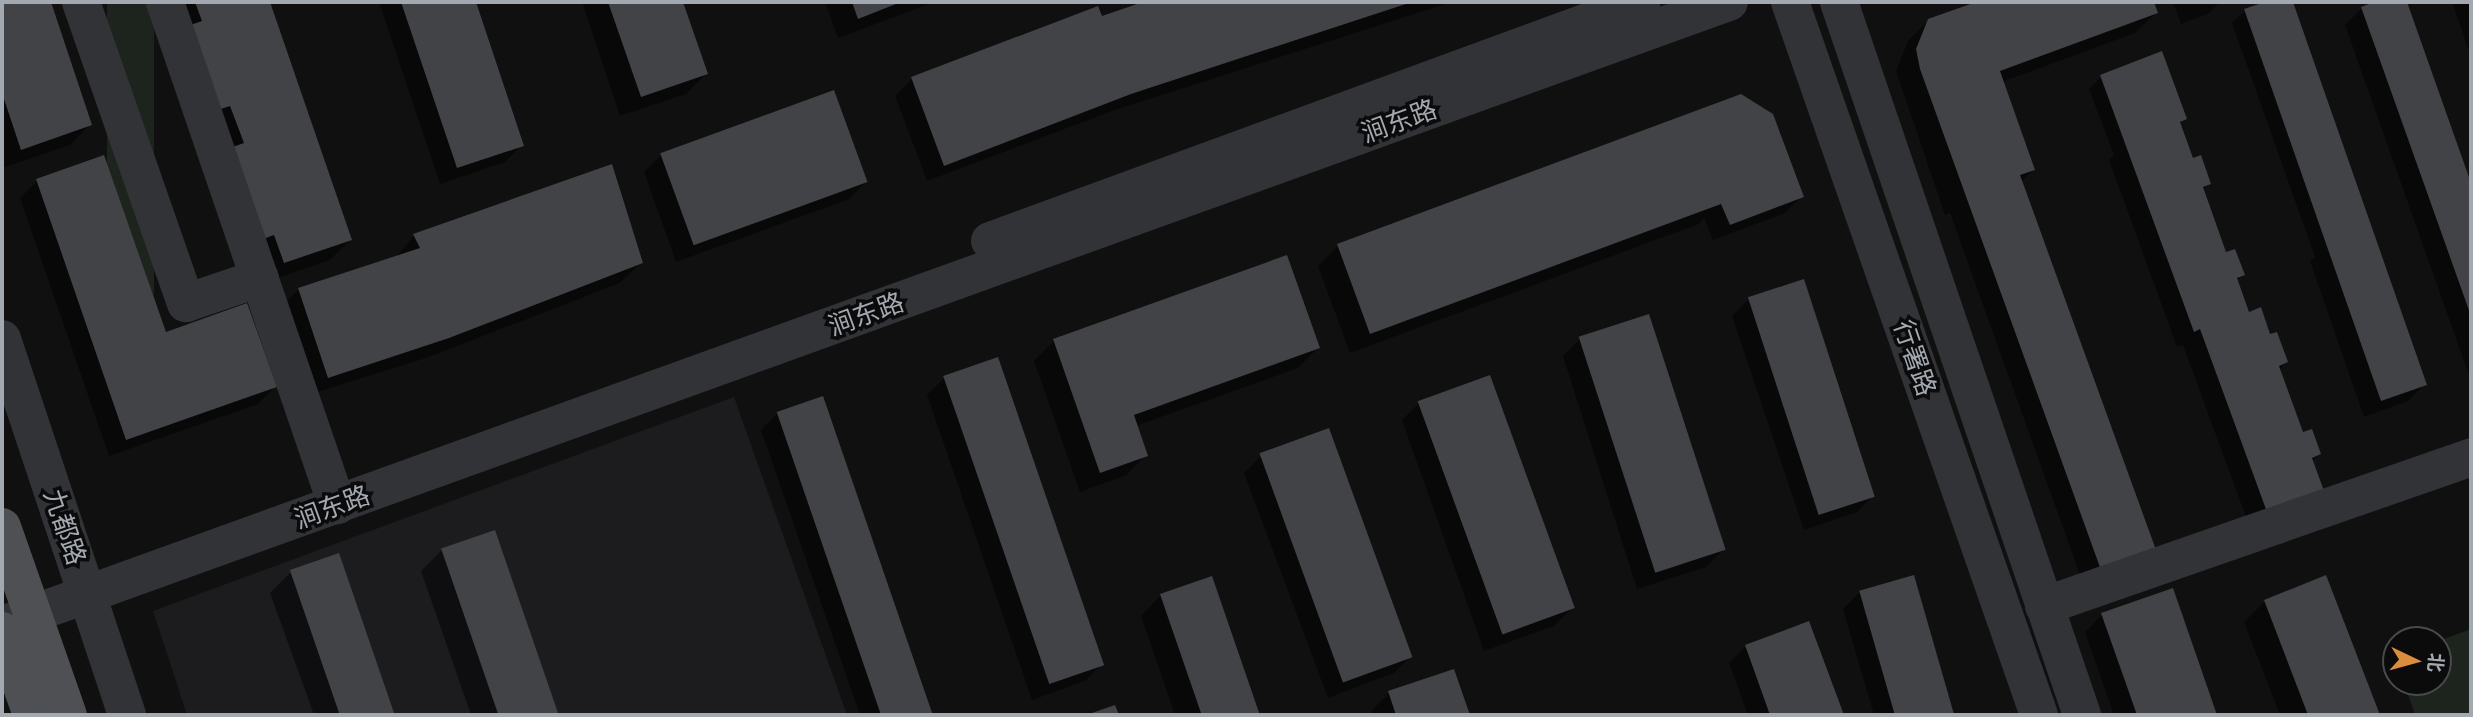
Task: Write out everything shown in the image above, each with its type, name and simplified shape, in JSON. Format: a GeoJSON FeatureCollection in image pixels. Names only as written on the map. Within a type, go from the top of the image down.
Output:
{"type":"FeatureCollection","features":[{"type":"Feature","properties":{"kind":"main road"},"geometry":{"type":"LineString","coordinates":[[2,527],[68,715]]}},
{"type":"Feature","properties":{"kind":"main road"},"geometry":{"type":"LineString","coordinates":[[2,631],[32,715]]}},
{"type":"Feature","properties":{"kind":"street"},"geometry":{"type":"LineString","coordinates":[[81,2],[186,303],[260,278]]}},
{"type":"Feature","properties":{"kind":"street"},"geometry":{"type":"LineString","coordinates":[[166,2],[333,494]]}},
{"type":"Feature","properties":{"kind":"street","name":"涧东路"},"geometry":{"type":"LineString","coordinates":[[333,494],[1642,2]]}},
{"type":"Feature","properties":{"kind":"street","name":"涧东路"},"geometry":{"type":"LineString","coordinates":[[2,600],[84,582],[1729,2]]}},
{"type":"Feature","properties":{"kind":"street","name":"行署路"},"geometry":{"type":"LineString","coordinates":[[1790,2],[2039,715]]}},
{"type":"Feature","properties":{"kind":"street","name":"行署路"},"geometry":{"type":"LineString","coordinates":[[1839,2],[2082,715]]}},
{"type":"Feature","properties":{"kind":"street","name":"九都路"},"geometry":{"type":"LineString","coordinates":[[2,339],[127,715]]}},
{"type":"Feature","properties":{"kind":"street"},"geometry":{"type":"LineString","coordinates":[[2044,606],[2471,457]]}},
{"type":"Feature","properties":{"kind":"street","name":"涧东路"},"geometry":{"type":"LineString","coordinates":[[2,625],[84,582]]}},
{"type":"Feature","properties":{"kind":"shaded area"},"geometry":{"type":"Polygon","coordinates":[[[107,2],[154,2],[154,295],[107,295],[107,2]]]}},
{"type":"Feature","properties":{"kind":"shaded area"},"geometry":{"type":"Polygon","coordinates":[[[734,397],[847,715],[187,715],[153,611],[734,397]]]}},
{"type":"Feature","properties":{"kind":"shaded area"},"geometry":{"type":"Polygon","coordinates":[[[2471,629],[2471,715],[2415,715],[2409,696],[2452,696],[2452,636],[2471,629]]]}},
{"type":"Feature","properties":{"kind":"building"},"geometry":{"type":"Polygon","coordinates":[[[2,2],[51,2],[92,125],[21,150],[2,93],[2,2]]]}},
{"type":"Feature","properties":{"kind":"building"},"geometry":{"type":"Polygon","coordinates":[[[195,2],[270,2],[352,240],[284,263],[274,235],[255,242],[224,150],[244,143],[230,106],[211,112],[182,28],[202,21],[195,2]]]}},
{"type":"Feature","properties":{"kind":"building"},"geometry":{"type":"Polygon","coordinates":[[[401,2],[476,2],[524,146],[457,168],[401,2]]]}},
{"type":"Feature","properties":{"kind":"building"},"geometry":{"type":"Polygon","coordinates":[[[608,2],[683,2],[708,74],[641,97],[608,2]]]}},
{"type":"Feature","properties":{"kind":"building"},"geometry":{"type":"Polygon","coordinates":[[[852,2],[901,2],[858,19],[852,2]]]}},
{"type":"Feature","properties":{"kind":"building"},"geometry":{"type":"Polygon","coordinates":[[[1143,2],[1412,2],[1131,94],[944,166],[911,77],[1098,6],[1102,16],[1143,2]]]}},
{"type":"Feature","properties":{"kind":"building"},"geometry":{"type":"Polygon","coordinates":[[[1976,2],[2154,2],[2158,13],[2000,71],[2035,170],[2020,175],[2156,550],[2101,570],[1920,69],[1916,49],[1928,19],[1976,2]]]}},
{"type":"Feature","properties":{"kind":"building"},"geometry":{"type":"Polygon","coordinates":[[[2265,2],[2293,2],[2427,385],[2381,401],[2244,9],[2265,2]]]}},
{"type":"Feature","properties":{"kind":"building"},"geometry":{"type":"Polygon","coordinates":[[[2374,2],[2407,2],[2471,183],[2471,316],[2361,7],[2374,2]]]}},
{"type":"Feature","properties":{"kind":"building"},"geometry":{"type":"Polygon","coordinates":[[[2162,51],[2187,119],[2180,122],[2193,158],[2201,155],[2211,184],[2203,187],[2226,252],[2235,249],[2245,275],[2237,278],[2249,312],[2261,307],[2270,334],[2277,332],[2288,362],[2279,366],[2303,432],[2312,429],[2321,454],[2312,458],[2324,491],[2267,512],[2200,329],[2194,332],[2100,75],[2162,51]]]}},
{"type":"Feature","properties":{"kind":"building"},"geometry":{"type":"Polygon","coordinates":[[[834,90],[868,182],[694,245],[660,153],[834,90]]]}},
{"type":"Feature","properties":{"kind":"building"},"geometry":{"type":"Polygon","coordinates":[[[1741,94],[1773,114],[1804,197],[1730,225],[1721,204],[1370,334],[1337,244],[1741,94]]]}},
{"type":"Feature","properties":{"kind":"building"},"geometry":{"type":"Polygon","coordinates":[[[104,155],[166,332],[247,303],[277,387],[126,440],[36,179],[104,155]]]}},
{"type":"Feature","properties":{"kind":"building"},"geometry":{"type":"Polygon","coordinates":[[[612,164],[643,263],[449,338],[328,378],[298,288],[420,248],[413,234],[612,164]]]}},
{"type":"Feature","properties":{"kind":"building"},"geometry":{"type":"Polygon","coordinates":[[[1287,255],[1320,348],[1134,415],[1148,456],[1100,473],[1053,339],[1287,255]]]}},
{"type":"Feature","properties":{"kind":"building"},"geometry":{"type":"Polygon","coordinates":[[[1804,279],[1875,497],[1819,515],[1748,297],[1804,279]]]}},
{"type":"Feature","properties":{"kind":"building"},"geometry":{"type":"Polygon","coordinates":[[[1649,314],[1726,550],[1655,573],[1579,337],[1649,314]]]}},
{"type":"Feature","properties":{"kind":"building"},"geometry":{"type":"Polygon","coordinates":[[[998,357],[1104,665],[1049,684],[943,376],[998,357]]]}},
{"type":"Feature","properties":{"kind":"building"},"geometry":{"type":"Polygon","coordinates":[[[1490,375],[1575,608],[1502,634],[1418,401],[1490,375]]]}},
{"type":"Feature","properties":{"kind":"building"},"geometry":{"type":"Polygon","coordinates":[[[823,396],[933,715],[881,715],[777,412],[823,396]]]}},
{"type":"Feature","properties":{"kind":"building"},"geometry":{"type":"Polygon","coordinates":[[[1329,428],[1412,657],[1343,683],[1259,453],[1329,428]]]}},
{"type":"Feature","properties":{"kind":"building"},"geometry":{"type":"Polygon","coordinates":[[[495,530],[559,715],[498,715],[441,549],[495,530]]]}},
{"type":"Feature","properties":{"kind":"building"},"geometry":{"type":"Polygon","coordinates":[[[339,553],[395,715],[340,715],[290,570],[339,553]]]}},
{"type":"Feature","properties":{"kind":"building"},"geometry":{"type":"Polygon","coordinates":[[[1914,575],[1954,715],[1895,715],[1859,591],[1914,575]]]}},
{"type":"Feature","properties":{"kind":"building"},"geometry":{"type":"Polygon","coordinates":[[[2326,575],[2380,715],[2308,715],[2264,600],[2326,575]]]}},
{"type":"Feature","properties":{"kind":"building"},"geometry":{"type":"Polygon","coordinates":[[[1212,576],[1260,715],[1202,715],[1160,594],[1212,576]]]}},
{"type":"Feature","properties":{"kind":"building"},"geometry":{"type":"Polygon","coordinates":[[[2173,588],[2217,715],[2137,715],[2101,613],[2173,588]]]}},
{"type":"Feature","properties":{"kind":"building"},"geometry":{"type":"Polygon","coordinates":[[[1809,621],[1844,715],[1770,715],[1745,645],[1809,621]]]}},
{"type":"Feature","properties":{"kind":"building"},"geometry":{"type":"Polygon","coordinates":[[[1454,669],[1470,715],[1396,715],[1388,691],[1454,669]]]}},
{"type":"Feature","properties":{"kind":"building"},"geometry":{"type":"Polygon","coordinates":[[[1115,705],[1119,715],[1086,715],[1115,705]]]}}]}
